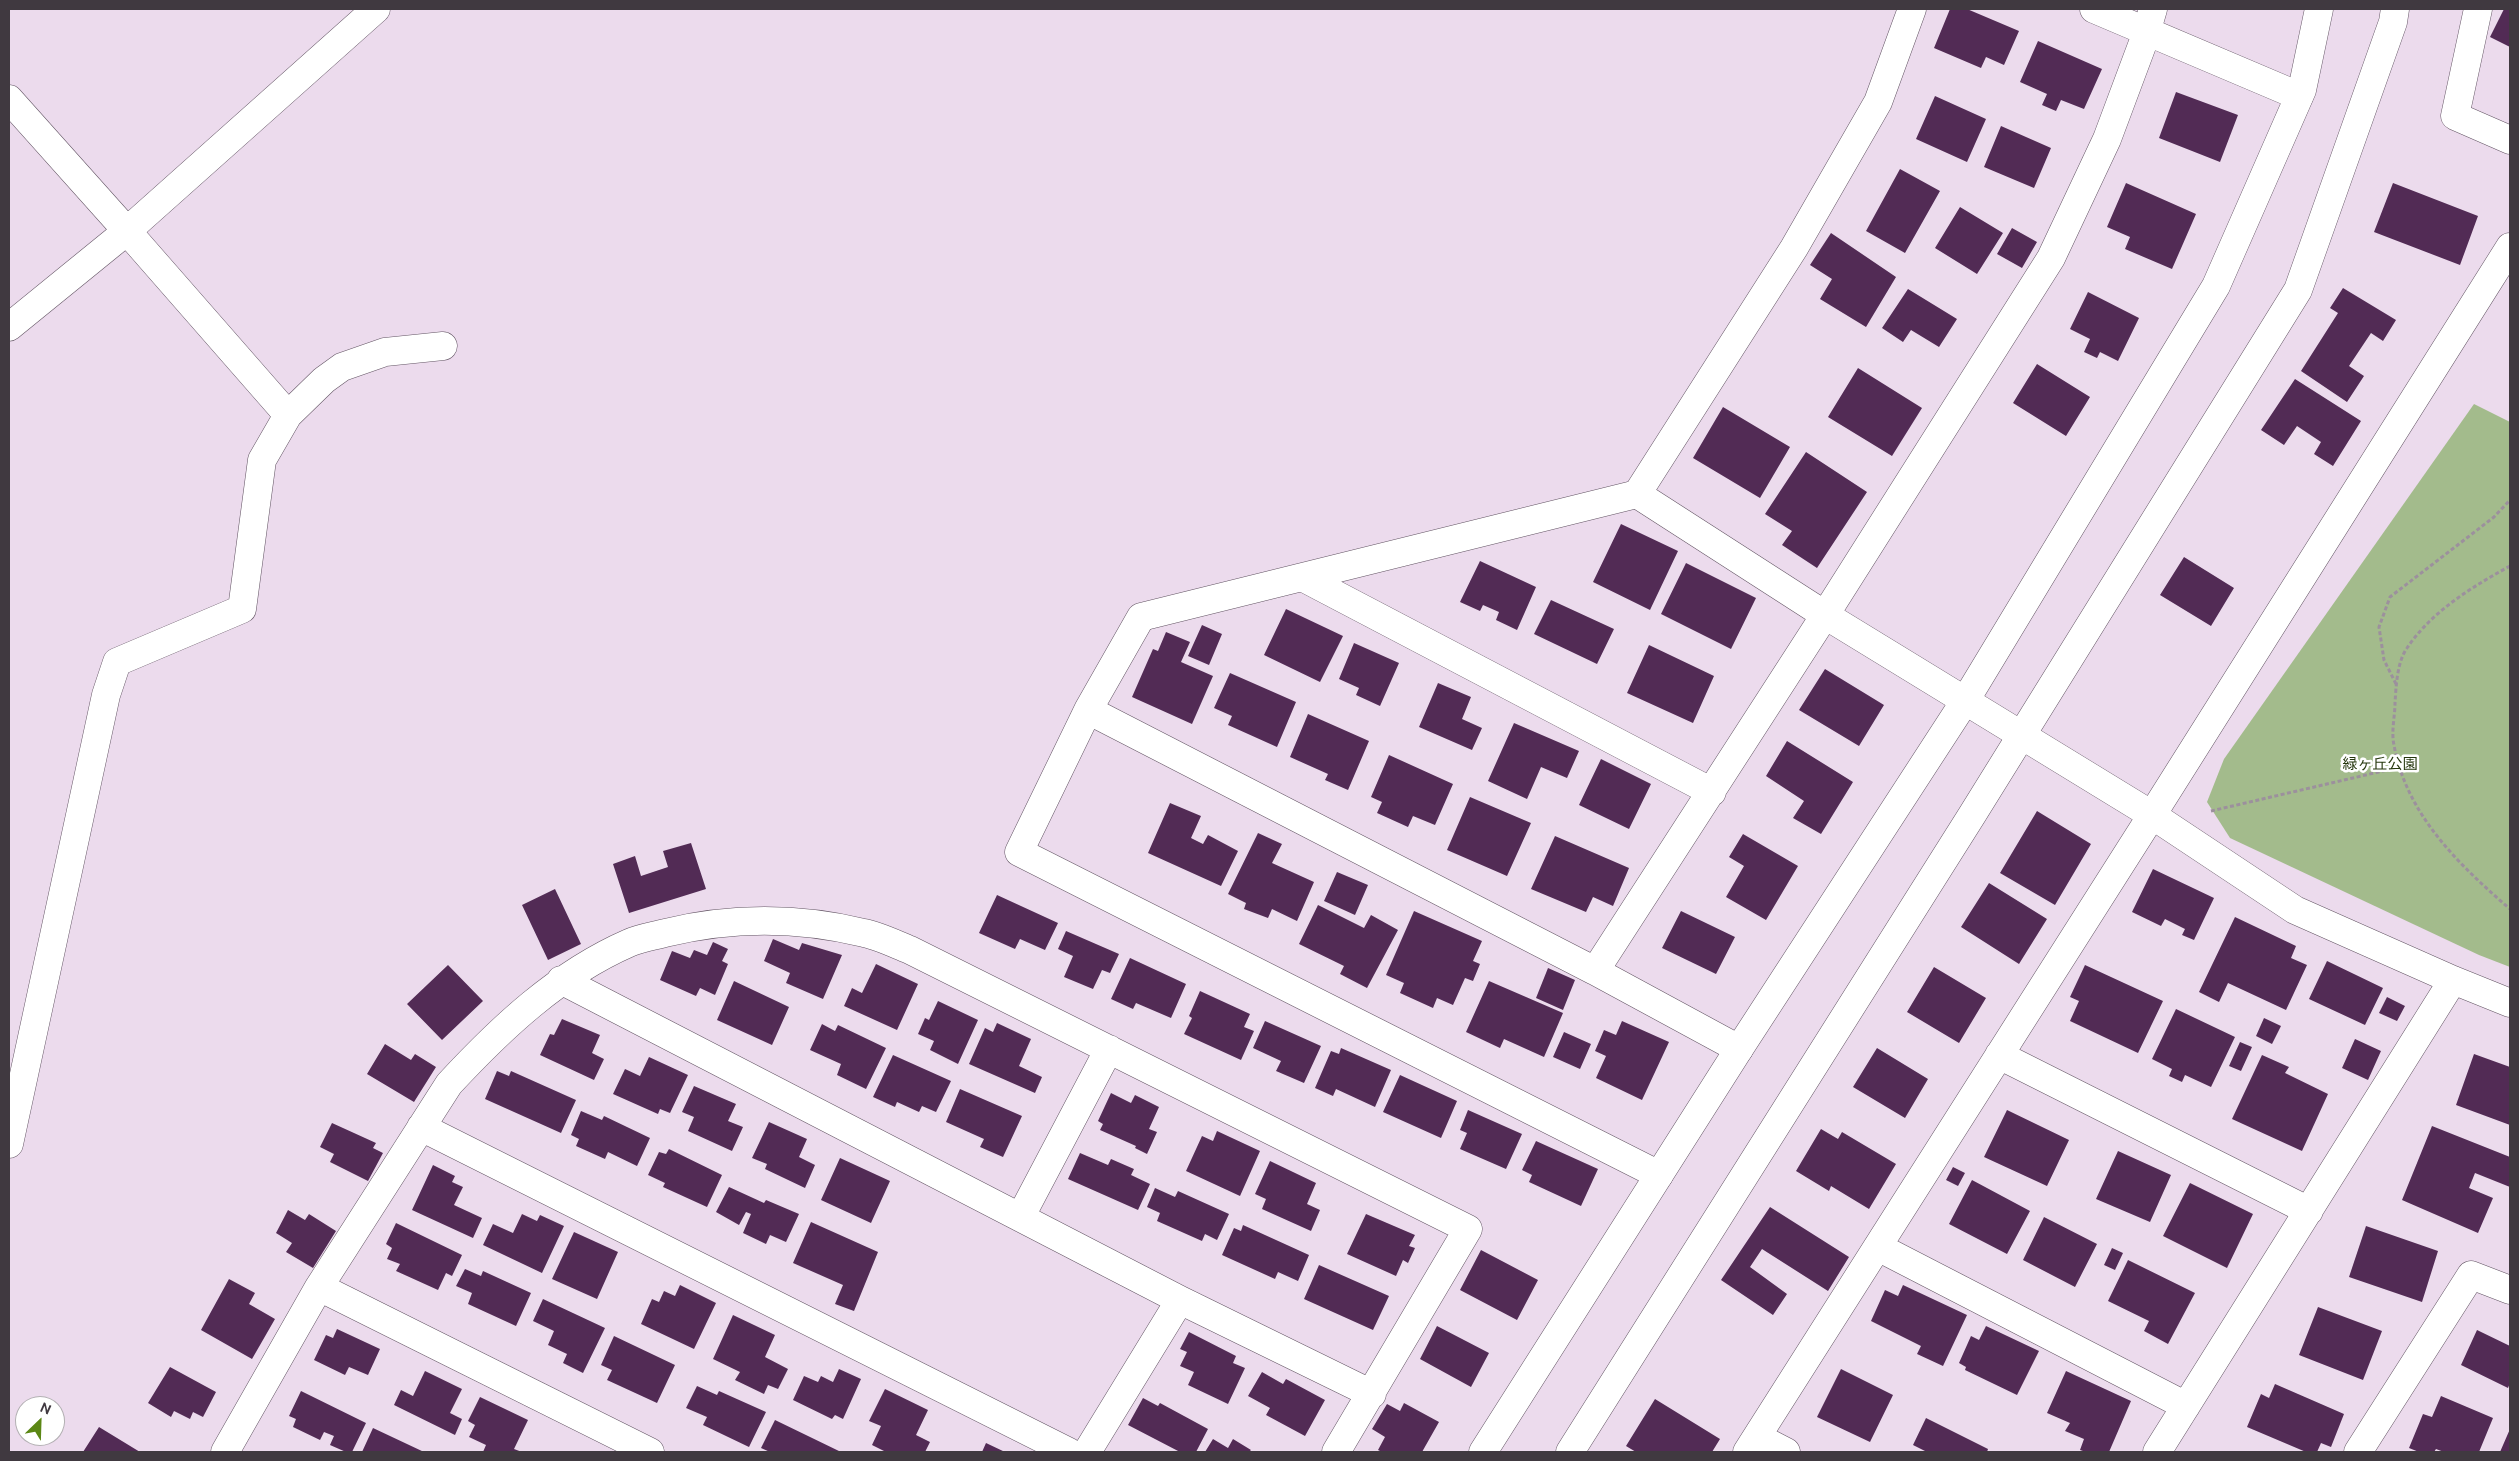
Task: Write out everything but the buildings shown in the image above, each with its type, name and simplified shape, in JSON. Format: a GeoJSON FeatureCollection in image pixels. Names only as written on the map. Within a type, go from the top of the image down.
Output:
{"type":"FeatureCollection","features":[{"type":"Feature","properties":{"kind":"street"},"geometry":{"type":"LineString","coordinates":[[9,327],[127,232],[376,9]]}},
{"type":"Feature","properties":{"kind":"street"},"geometry":{"type":"LineString","coordinates":[[1659,1175],[1019,852],[1088,710],[1142,617],[1637,494],[1794,248],[1874,110],[1912,9]]}},
{"type":"Feature","properties":{"kind":"street"},"geometry":{"type":"LineString","coordinates":[[2094,9],[2150,20],[2299,96]]}},
{"type":"Feature","properties":{"kind":"street"},"geometry":{"type":"LineString","coordinates":[[1484,1452],[1739,1050],[1966,701],[2216,286],[2299,96],[2319,9]]}},
{"type":"Feature","properties":{"kind":"street"},"geometry":{"type":"LineString","coordinates":[[1570,1452],[2196,457],[2298,290],[2393,22],[2395,9]]}},
{"type":"Feature","properties":{"kind":"street"},"geometry":{"type":"LineString","coordinates":[[2478,9],[2455,116],[2510,140]]}},
{"type":"Feature","properties":{"kind":"street"},"geometry":{"type":"LineString","coordinates":[[1595,971],[1712,792],[2051,258],[2107,139],[2150,20]]}},
{"type":"Feature","properties":{"kind":"street"},"geometry":{"type":"LineString","coordinates":[[9,99],[288,415]]}},
{"type":"Feature","properties":{"kind":"street"},"geometry":{"type":"LineString","coordinates":[[1786,1452],[1752,1445],[2510,247]]}},
{"type":"Feature","properties":{"kind":"street"},"geometry":{"type":"LineString","coordinates":[[9,1144],[106,695],[117,662],[242,609],[262,460],[288,415],[324,380],[342,367],[385,352],[443,346]]}},
{"type":"Feature","properties":{"kind":"street"},"geometry":{"type":"LineString","coordinates":[[1637,494],[1825,615],[2152,815],[2295,910],[2453,980],[2510,1003]]}},
{"type":"Feature","properties":{"kind":"street"},"geometry":{"type":"LineString","coordinates":[[1304,578],[1712,792]]}},
{"type":"Feature","properties":{"kind":"street"},"geometry":{"type":"LineString","coordinates":[[1088,710],[1595,971],[1739,1050]]}},
{"type":"Feature","properties":{"kind":"street"},"geometry":{"type":"LineString","coordinates":[[227,1452],[319,1287],[448,1084],[468,1063],[516,1017],[561,980],[630,942],[688,928],[772,920],[821,924],[865,933],[910,950],[1468,1229],[1336,1452]]}},
{"type":"Feature","properties":{"kind":"street"},"geometry":{"type":"LineString","coordinates":[[561,980],[1021,1216],[1180,1300],[1372,1394]]}},
{"type":"Feature","properties":{"kind":"street"},"geometry":{"type":"LineString","coordinates":[[2157,1452],[2453,980]]}},
{"type":"Feature","properties":{"kind":"street"},"geometry":{"type":"LineString","coordinates":[[1021,1216],[1109,1049]]}},
{"type":"Feature","properties":{"kind":"street"},"geometry":{"type":"LineString","coordinates":[[2000,1055],[2309,1211]]}},
{"type":"Feature","properties":{"kind":"street"},"geometry":{"type":"LineString","coordinates":[[421,1126],[1069,1452]]}},
{"type":"Feature","properties":{"kind":"street"},"geometry":{"type":"LineString","coordinates":[[1878,1246],[2186,1406]]}},
{"type":"Feature","properties":{"kind":"street"},"geometry":{"type":"LineString","coordinates":[[2358,1452],[2471,1275],[2510,1290]]}},
{"type":"Feature","properties":{"kind":"street"},"geometry":{"type":"LineString","coordinates":[[319,1287],[650,1452]]}},
{"type":"Feature","properties":{"kind":"street"},"geometry":{"type":"LineString","coordinates":[[1087,1452],[1180,1300]]}},
{"type":"Feature","properties":{"kind":"path"},"geometry":{"type":"LineString","coordinates":[[2396,684],[2384,660],[2379,627],[2390,597],[2494,517],[2510,500]]}},
{"type":"Feature","properties":{"kind":"path"},"geometry":{"type":"LineString","coordinates":[[2510,566],[2468,589],[2425,625],[2405,650],[2396,684],[2393,744],[2408,792],[2436,836],[2510,909]]}},
{"type":"Feature","properties":{"kind":"path"},"geometry":{"type":"LineString","coordinates":[[2178,833],[2192,816],[2400,767]]}},
{"type":"Feature","properties":{"kind":"green space","name":"緑ヶ丘公園"},"geometry":{"type":"Polygon","coordinates":[[[2474,404],[2510,422],[2510,967],[2479,955],[2230,838],[2207,802],[2224,759],[2474,404]]]}}]}
